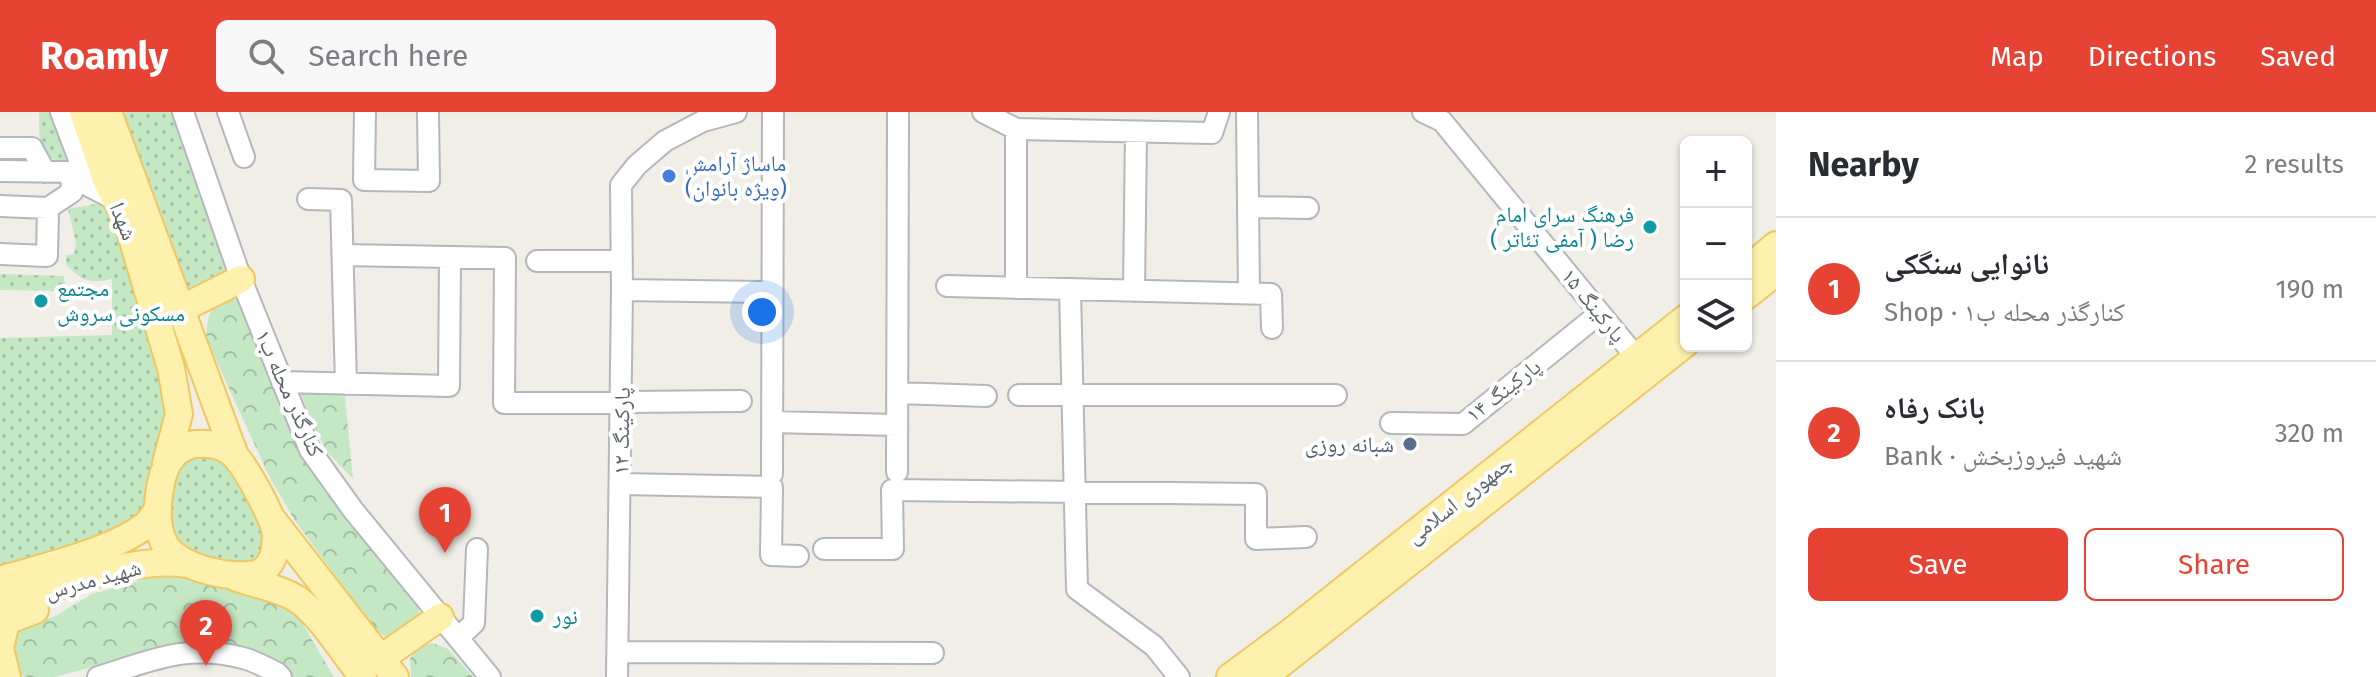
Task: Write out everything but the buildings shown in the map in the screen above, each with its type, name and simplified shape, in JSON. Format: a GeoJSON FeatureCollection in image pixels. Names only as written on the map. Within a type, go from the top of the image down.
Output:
{"type":"FeatureCollection","features":[{"type":"Feature","properties":{"kind":"main road","name":"شهدا"},"geometry":{"type":"LineString","coordinates":[[83,112],[107,182],[127,221],[177,392],[179,414],[163,471]]}},
{"type":"Feature","properties":{"kind":"main road","name":"شهدا"},"geometry":{"type":"LineString","coordinates":[[108,112],[235,456]]}},
{"type":"Feature","properties":{"kind":"main road"},"geometry":{"type":"LineString","coordinates":[[1752,265],[1776,245]]}},
{"type":"Feature","properties":{"kind":"main road"},"geometry":{"type":"LineString","coordinates":[[1752,291],[1776,272]]}},
{"type":"Feature","properties":{"kind":"main road"},"geometry":{"type":"LineString","coordinates":[[181,309],[241,279]]}},
{"type":"Feature","properties":{"kind":"main road","name":"جمهوری اسلامی"},"geometry":{"type":"LineString","coordinates":[[1264,677],[1523,460],[1680,323]]}},
{"type":"Feature","properties":{"kind":"main road","name":"جمهوری اسلامی"},"geometry":{"type":"LineString","coordinates":[[1230,677],[1680,347]]}},
{"type":"Feature","properties":{"kind":"main road"},"geometry":{"type":"LineString","coordinates":[[194,444],[215,444],[235,456],[259,494],[276,535],[269,565],[260,572],[245,575],[196,568],[176,558],[164,544],[157,510],[163,471],[176,451],[194,444]]}},
{"type":"Feature","properties":{"kind":"main road","name":"شهید مدرس"},"geometry":{"type":"LineString","coordinates":[[0,580],[79,556],[116,541],[147,524],[157,510]]}},
{"type":"Feature","properties":{"kind":"main road"},"geometry":{"type":"LineString","coordinates":[[270,517],[379,671]]}},
{"type":"Feature","properties":{"kind":"main road","name":"شهید مدرس"},"geometry":{"type":"LineString","coordinates":[[0,606],[89,577],[155,562],[187,564]]}},
{"type":"Feature","properties":{"kind":"main road"},"geometry":{"type":"LineString","coordinates":[[218,572],[297,600],[321,623],[346,666],[379,671]]}},
{"type":"Feature","properties":{"kind":"main road"},"geometry":{"type":"LineString","coordinates":[[7,677],[0,649],[6,621],[61,600],[89,577]]}},
{"type":"Feature","properties":{"kind":"main road"},"geometry":{"type":"LineString","coordinates":[[379,671],[440,617]]}},
{"type":"Feature","properties":{"kind":"street"},"geometry":{"type":"LineString","coordinates":[[61,112],[77,172],[89,186],[116,200]]}},
{"type":"Feature","properties":{"kind":"street","name":"کنارگذر محله ب۱"},"geometry":{"type":"LineString","coordinates":[[183,112],[241,279],[310,450],[353,510],[490,677]]}},
{"type":"Feature","properties":{"kind":"street"},"geometry":{"type":"LineString","coordinates":[[228,112],[244,157]]}},
{"type":"Feature","properties":{"kind":"street"},"geometry":{"type":"LineString","coordinates":[[365,112],[364,180],[429,181],[428,112]]}},
{"type":"Feature","properties":{"kind":"street","name":"پارکینگ ۱۲"},"geometry":{"type":"LineString","coordinates":[[617,677],[621,185],[637,165],[665,141],[703,121],[736,112]]}},
{"type":"Feature","properties":{"kind":"street"},"geometry":{"type":"LineString","coordinates":[[772,474],[773,112]]}},
{"type":"Feature","properties":{"kind":"street"},"geometry":{"type":"LineString","coordinates":[[897,472],[898,112]]}},
{"type":"Feature","properties":{"kind":"street"},"geometry":{"type":"LineString","coordinates":[[983,112],[1016,129],[1212,133],[1219,112]]}},
{"type":"Feature","properties":{"kind":"street"},"geometry":{"type":"LineString","coordinates":[[1247,112],[1249,293]]}},
{"type":"Feature","properties":{"kind":"street","name":"پارکینگ ۱۵"},"geometry":{"type":"LineString","coordinates":[[1423,112],[1442,121],[1637,358]]}},
{"type":"Feature","properties":{"kind":"street"},"geometry":{"type":"LineString","coordinates":[[1016,129],[1016,288]]}},
{"type":"Feature","properties":{"kind":"street"},"geometry":{"type":"LineString","coordinates":[[1134,291],[1136,132]]}},
{"type":"Feature","properties":{"kind":"street"},"geometry":{"type":"LineString","coordinates":[[0,148],[32,148],[45,172]]}},
{"type":"Feature","properties":{"kind":"street"},"geometry":{"type":"LineString","coordinates":[[0,171],[77,172]]}},
{"type":"Feature","properties":{"kind":"street"},"geometry":{"type":"LineString","coordinates":[[0,206],[48,208],[72,192],[77,172]]}},
{"type":"Feature","properties":{"kind":"street"},"geometry":{"type":"LineString","coordinates":[[308,199],[341,200],[346,384]]}},
{"type":"Feature","properties":{"kind":"street"},"geometry":{"type":"LineString","coordinates":[[1249,207],[1308,208]]}},
{"type":"Feature","properties":{"kind":"street"},"geometry":{"type":"LineString","coordinates":[[0,254],[47,256],[48,208]]}},
{"type":"Feature","properties":{"kind":"street"},"geometry":{"type":"LineString","coordinates":[[343,255],[505,258],[504,403],[741,401]]}},
{"type":"Feature","properties":{"kind":"street"},"geometry":{"type":"LineString","coordinates":[[282,382],[449,386],[450,257]]}},
{"type":"Feature","properties":{"kind":"street"},"geometry":{"type":"LineString","coordinates":[[537,261],[622,261]]}},
{"type":"Feature","properties":{"kind":"street"},"geometry":{"type":"LineString","coordinates":[[947,286],[1271,294],[1272,328]]}},
{"type":"Feature","properties":{"kind":"street"},"geometry":{"type":"LineString","coordinates":[[1070,289],[1077,589],[1154,646],[1179,677]]}},
{"type":"Feature","properties":{"kind":"street"},"geometry":{"type":"LineString","coordinates":[[622,290],[772,292]]}},
{"type":"Feature","properties":{"kind":"street","name":"پارکینگ ۱۴"},"geometry":{"type":"LineString","coordinates":[[1391,423],[1463,424],[1600,313]]}},
{"type":"Feature","properties":{"kind":"street"},"geometry":{"type":"LineString","coordinates":[[897,393],[986,396]]}},
{"type":"Feature","properties":{"kind":"street"},"geometry":{"type":"LineString","coordinates":[[1019,395],[1336,395]]}},
{"type":"Feature","properties":{"kind":"street"},"geometry":{"type":"LineString","coordinates":[[772,422],[897,425]]}},
{"type":"Feature","properties":{"kind":"street"},"geometry":{"type":"LineString","coordinates":[[620,484],[772,487],[771,555],[798,556]]}},
{"type":"Feature","properties":{"kind":"street"},"geometry":{"type":"LineString","coordinates":[[824,549],[893,549],[892,490],[1256,494],[1256,539],[1306,537]]}},
{"type":"Feature","properties":{"kind":"street"},"geometry":{"type":"LineString","coordinates":[[458,638],[474,623],[477,549]]}},
{"type":"Feature","properties":{"kind":"street"},"geometry":{"type":"LineString","coordinates":[[98,677],[174,653],[210,652],[246,658],[281,677]]}},
{"type":"Feature","properties":{"kind":"street"},"geometry":{"type":"LineString","coordinates":[[618,652],[933,653]]}},
{"type":"Feature","properties":{"kind":"green space"},"geometry":{"type":"Polygon","coordinates":[[[39,112],[55,112],[74,155],[68,162],[50,158],[45,153],[40,138],[39,112]]]}},
{"type":"Feature","properties":{"kind":"green space"},"geometry":{"type":"Polygon","coordinates":[[[119,112],[176,112],[203,201],[230,260],[224,281],[208,289],[184,290],[119,112]]]}},
{"type":"Feature","properties":{"kind":"green space"},"geometry":{"type":"Polygon","coordinates":[[[106,202],[164,373],[172,416],[152,499],[136,517],[108,532],[0,567],[0,338],[112,335],[112,279],[87,280],[66,265],[66,255],[74,254],[76,243],[68,209],[106,202]]]}},
{"type":"Feature","properties":{"kind":"green space"},"geometry":{"type":"Polygon","coordinates":[[[0,274],[64,276],[66,291],[0,290],[0,274]]]}},
{"type":"Feature","properties":{"kind":"green space"},"geometry":{"type":"Polygon","coordinates":[[[229,299],[242,301],[288,414],[414,595],[420,615],[415,626],[387,638],[373,628],[294,519],[270,478],[206,338],[210,314],[216,306],[229,299]]]}},
{"type":"Feature","properties":{"kind":"green space"},"geometry":{"type":"Polygon","coordinates":[[[344,387],[353,479],[327,452],[299,388],[344,387]]]}},
{"type":"Feature","properties":{"kind":"green space"},"geometry":{"type":"Polygon","coordinates":[[[195,453],[229,462],[267,532],[257,564],[213,564],[173,542],[167,501],[178,462],[195,453]]]}},
{"type":"Feature","properties":{"kind":"green space"},"geometry":{"type":"Polygon","coordinates":[[[163,574],[200,577],[280,600],[301,621],[334,677],[293,677],[283,666],[257,654],[225,643],[193,641],[54,677],[24,677],[20,672],[16,660],[18,630],[57,615],[92,594],[163,574]]]}},
{"type":"Feature","properties":{"kind":"green space"},"geometry":{"type":"Polygon","coordinates":[[[432,643],[448,649],[473,677],[411,677],[410,658],[419,647],[432,643]]]}},
{"type":"Feature","properties":{"kind":"place","name":"ماساژ آرامش (ویژه بانوان)"},"geometry":{"type":"Point","coordinates":[669,176]}},
{"type":"Feature","properties":{"kind":"place","name":"فرهنگ سرای امام رضا ( آمفی تئاتر )"},"geometry":{"type":"Point","coordinates":[1650,227]}},
{"type":"Feature","properties":{"kind":"place","name":"مجتمع مسکونی سروش"},"geometry":{"type":"Point","coordinates":[41,301]}},
{"type":"Feature","properties":{"kind":"place","name":"شبانه روزی"},"geometry":{"type":"Point","coordinates":[1410,444]}},
{"type":"Feature","properties":{"kind":"place","name":"نانوایی سنگکی"},"geometry":{"type":"Point","coordinates":[445,553]}},
{"type":"Feature","properties":{"kind":"place","name":"نور"},"geometry":{"type":"Point","coordinates":[537,616]}},
{"type":"Feature","properties":{"kind":"place","name":"بانک رفاه"},"geometry":{"type":"Point","coordinates":[206,666]}}]}
